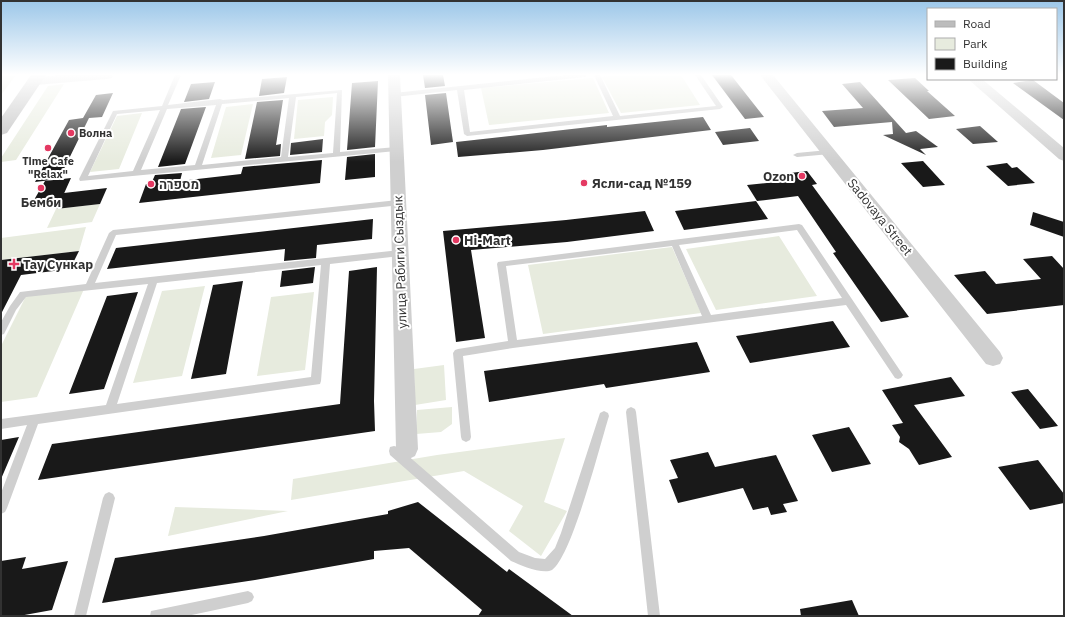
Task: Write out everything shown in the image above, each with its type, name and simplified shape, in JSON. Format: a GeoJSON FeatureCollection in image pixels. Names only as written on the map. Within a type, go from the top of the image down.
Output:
{"type":"FeatureCollection","features":[{"type":"Feature","properties":{"kind":"main road"},"geometry":{"type":"LineString","coordinates":[[1,130],[19,104]]}},
{"type":"Feature","properties":{"kind":"street","name":"улица Рабиги Сыздык"},"geometry":{"type":"LineString","coordinates":[[394,104],[400,253],[401,450]]}},
{"type":"Feature","properties":{"kind":"street","name":"Sadovaya Street"},"geometry":{"type":"LineString","coordinates":[[789,104],[993,358]]}},
{"type":"Feature","properties":{"kind":"street"},"geometry":{"type":"LineString","coordinates":[[1003,104],[1064,156]]}},
{"type":"Feature","properties":{"kind":"lane"},"geometry":{"type":"LineString","coordinates":[[189,104],[115,112],[82,179],[396,149]]}},
{"type":"Feature","properties":{"kind":"lane"},"geometry":{"type":"LineString","coordinates":[[198,167],[219,104]]}},
{"type":"Feature","properties":{"kind":"lane"},"geometry":{"type":"LineString","coordinates":[[284,159],[292,104]]}},
{"type":"Feature","properties":{"kind":"lane"},"geometry":{"type":"LineString","coordinates":[[336,154],[339,104]]}},
{"type":"Feature","properties":{"kind":"lane"},"geometry":{"type":"LineString","coordinates":[[463,104],[468,134],[720,107],[718,104]]}},
{"type":"Feature","properties":{"kind":"lane"},"geometry":{"type":"LineString","coordinates":[[611,104],[617,117]]}},
{"type":"Feature","properties":{"kind":"lane"},"geometry":{"type":"LineString","coordinates":[[136,173],[165,106]]}},
{"type":"Feature","properties":{"kind":"lane"},"geometry":{"type":"LineString","coordinates":[[796,155],[828,152]]}},
{"type":"Feature","properties":{"kind":"lane"},"geometry":{"type":"LineString","coordinates":[[89,287],[113,233],[398,203]]}},
{"type":"Feature","properties":{"kind":"lane"},"geometry":{"type":"LineString","coordinates":[[513,344],[501,264],[799,227],[898,375]]}},
{"type":"Feature","properties":{"kind":"lane"},"geometry":{"type":"LineString","coordinates":[[674,242],[708,319]]}},
{"type":"Feature","properties":{"kind":"lane"},"geometry":{"type":"LineString","coordinates":[[1,331],[13,308],[23,294],[400,253]]}},
{"type":"Feature","properties":{"kind":"lane"},"geometry":{"type":"LineString","coordinates":[[1,424],[316,381],[326,261]]}},
{"type":"Feature","properties":{"kind":"lane"},"geometry":{"type":"LineString","coordinates":[[110,409],[154,280]]}},
{"type":"Feature","properties":{"kind":"lane"},"geometry":{"type":"LineString","coordinates":[[466,437],[458,353],[513,344],[849,301]]}},
{"type":"Feature","properties":{"kind":"lane"},"geometry":{"type":"LineString","coordinates":[[631,412],[654,616]]}},
{"type":"Feature","properties":{"kind":"lane"},"geometry":{"type":"LineString","coordinates":[[401,450],[515,557],[535,564],[548,565],[559,552],[567,534],[604,416]]}},
{"type":"Feature","properties":{"kind":"lane"},"geometry":{"type":"LineString","coordinates":[[1,508],[35,419]]}},
{"type":"Feature","properties":{"kind":"lane"},"geometry":{"type":"LineString","coordinates":[[80,616],[109,498]]}},
{"type":"Feature","properties":{"kind":"lane"},"geometry":{"type":"LineString","coordinates":[[156,616],[248,597]]}},
{"type":"Feature","properties":{"kind":"green space"},"geometry":{"type":"Polygon","coordinates":[[[36,104],[51,104],[16,160],[1,162],[1,158],[36,104]]]}},
{"type":"Feature","properties":{"kind":"green space"},"geometry":{"type":"Polygon","coordinates":[[[253,104],[241,155],[211,158],[226,107],[253,104]]]}},
{"type":"Feature","properties":{"kind":"green space"},"geometry":{"type":"Polygon","coordinates":[[[298,104],[333,104],[332,115],[325,122],[324,136],[294,139],[298,104]]]}},
{"type":"Feature","properties":{"kind":"green space"},"geometry":{"type":"Polygon","coordinates":[[[484,104],[605,104],[609,113],[489,125],[484,104]]]}},
{"type":"Feature","properties":{"kind":"green space"},"geometry":{"type":"Polygon","coordinates":[[[616,104],[700,105],[621,113],[616,104]]]}},
{"type":"Feature","properties":{"kind":"green space"},"geometry":{"type":"Polygon","coordinates":[[[142,113],[119,169],[90,172],[117,116],[142,113]]]}},
{"type":"Feature","properties":{"kind":"green space"},"geometry":{"type":"Polygon","coordinates":[[[100,204],[92,222],[47,228],[56,209],[100,204]]]}},
{"type":"Feature","properties":{"kind":"green space"},"geometry":{"type":"Polygon","coordinates":[[[86,227],[79,251],[1,260],[1,238],[86,227]]]}},
{"type":"Feature","properties":{"kind":"green space"},"geometry":{"type":"Polygon","coordinates":[[[779,236],[817,296],[716,310],[686,249],[779,236]]]}},
{"type":"Feature","properties":{"kind":"green space"},"geometry":{"type":"Polygon","coordinates":[[[672,247],[701,313],[543,334],[528,265],[672,247]]]}},
{"type":"Feature","properties":{"kind":"green space"},"geometry":{"type":"Polygon","coordinates":[[[205,286],[182,376],[133,383],[162,291],[205,286]]]}},
{"type":"Feature","properties":{"kind":"green space"},"geometry":{"type":"Polygon","coordinates":[[[84,289],[37,397],[1,402],[1,346],[26,296],[84,289]]]}},
{"type":"Feature","properties":{"kind":"green space"},"geometry":{"type":"Polygon","coordinates":[[[314,292],[305,370],[257,376],[271,297],[314,292]]]}},
{"type":"Feature","properties":{"kind":"green space"},"geometry":{"type":"Polygon","coordinates":[[[444,365],[446,400],[415,405],[414,369],[444,365]]]}},
{"type":"Feature","properties":{"kind":"green space"},"geometry":{"type":"Polygon","coordinates":[[[452,407],[452,424],[441,432],[416,434],[417,410],[452,407]]]}},
{"type":"Feature","properties":{"kind":"green space"},"geometry":{"type":"Polygon","coordinates":[[[565,438],[544,502],[567,511],[541,556],[509,531],[523,506],[464,471],[291,500],[293,479],[437,455],[565,438]]]}},
{"type":"Feature","properties":{"kind":"green space"},"geometry":{"type":"Polygon","coordinates":[[[175,507],[288,511],[168,536],[175,507]]]}},
{"type":"Feature","properties":{"kind":"building"},"geometry":{"type":"Polygon","coordinates":[[[91,104],[108,104],[102,117],[89,118],[59,179],[35,182],[69,120],[83,118],[91,104]]]}},
{"type":"Feature","properties":{"kind":"building"},"geometry":{"type":"Polygon","coordinates":[[[257,104],[282,104],[276,145],[281,144],[280,156],[245,159],[257,104]]]}},
{"type":"Feature","properties":{"kind":"building"},"geometry":{"type":"Polygon","coordinates":[[[350,104],[377,104],[375,147],[347,150],[350,104]]]}},
{"type":"Feature","properties":{"kind":"building"},"geometry":{"type":"Polygon","coordinates":[[[426,104],[448,104],[453,142],[431,145],[426,104]]]}},
{"type":"Feature","properties":{"kind":"building"},"geometry":{"type":"Polygon","coordinates":[[[734,104],[754,104],[764,117],[745,119],[734,104]]]}},
{"type":"Feature","properties":{"kind":"building"},"geometry":{"type":"Polygon","coordinates":[[[859,104],[880,104],[906,133],[916,131],[938,147],[920,149],[926,155],[883,135],[893,134],[892,122],[834,127],[822,111],[863,108],[859,104]]]}},
{"type":"Feature","properties":{"kind":"building"},"geometry":{"type":"Polygon","coordinates":[[[913,104],[941,104],[955,116],[929,119],[913,104]]]}},
{"type":"Feature","properties":{"kind":"building"},"geometry":{"type":"Polygon","coordinates":[[[1042,104],[1064,104],[1064,120],[1042,104]]]}},
{"type":"Feature","properties":{"kind":"building"},"geometry":{"type":"Polygon","coordinates":[[[206,107],[185,164],[158,167],[181,109],[206,107]]]}},
{"type":"Feature","properties":{"kind":"building"},"geometry":{"type":"Polygon","coordinates":[[[703,117],[711,130],[543,150],[458,157],[456,142],[607,125],[607,127],[703,117]]]}},
{"type":"Feature","properties":{"kind":"building"},"geometry":{"type":"Polygon","coordinates":[[[980,126],[998,142],[973,144],[956,129],[980,126]]]}},
{"type":"Feature","properties":{"kind":"building"},"geometry":{"type":"Polygon","coordinates":[[[750,128],[759,141],[723,145],[715,132],[750,128]]]}},
{"type":"Feature","properties":{"kind":"building"},"geometry":{"type":"Polygon","coordinates":[[[323,139],[322,152],[290,155],[291,143],[323,139]]]}},
{"type":"Feature","properties":{"kind":"building"},"geometry":{"type":"Polygon","coordinates":[[[375,154],[375,177],[345,180],[347,157],[375,154]]]}},
{"type":"Feature","properties":{"kind":"building"},"geometry":{"type":"Polygon","coordinates":[[[322,160],[320,183],[139,203],[146,184],[151,184],[155,175],[182,173],[180,181],[241,174],[243,167],[322,160]]]}},
{"type":"Feature","properties":{"kind":"building"},"geometry":{"type":"Polygon","coordinates":[[[923,161],[945,185],[923,187],[901,163],[923,161]]]}},
{"type":"Feature","properties":{"kind":"building"},"geometry":{"type":"Polygon","coordinates":[[[1007,163],[1012,168],[1017,167],[1035,183],[1008,186],[986,166],[1007,163]]]}},
{"type":"Feature","properties":{"kind":"building"},"geometry":{"type":"Polygon","coordinates":[[[807,171],[817,184],[812,185],[909,317],[881,322],[833,253],[836,252],[798,196],[757,201],[747,185],[787,181],[782,174],[807,171]]]}},
{"type":"Feature","properties":{"kind":"building"},"geometry":{"type":"Polygon","coordinates":[[[71,178],[62,198],[34,200],[45,181],[71,178]]]}},
{"type":"Feature","properties":{"kind":"building"},"geometry":{"type":"Polygon","coordinates":[[[107,188],[100,204],[56,209],[64,193],[107,188]]]}},
{"type":"Feature","properties":{"kind":"building"},"geometry":{"type":"Polygon","coordinates":[[[756,201],[768,219],[684,230],[675,211],[756,201]]]}},
{"type":"Feature","properties":{"kind":"building"},"geometry":{"type":"Polygon","coordinates":[[[645,211],[654,231],[567,242],[471,250],[485,338],[456,342],[443,231],[645,211]]]}},
{"type":"Feature","properties":{"kind":"building"},"geometry":{"type":"Polygon","coordinates":[[[1033,212],[1064,222],[1064,237],[1030,225],[1033,212]]]}},
{"type":"Feature","properties":{"kind":"building"},"geometry":{"type":"Polygon","coordinates":[[[373,219],[372,239],[317,245],[316,258],[284,261],[285,249],[107,269],[116,248],[373,219]]]}},
{"type":"Feature","properties":{"kind":"building"},"geometry":{"type":"Polygon","coordinates":[[[79,251],[70,269],[21,275],[1,314],[1,260],[79,251]]]}},
{"type":"Feature","properties":{"kind":"building"},"geometry":{"type":"Polygon","coordinates":[[[1052,256],[1064,269],[1064,305],[987,314],[954,275],[985,271],[996,284],[1041,279],[1023,259],[1052,256]]]}},
{"type":"Feature","properties":{"kind":"building"},"geometry":{"type":"Polygon","coordinates":[[[315,267],[313,283],[280,287],[282,271],[315,267]]]}},
{"type":"Feature","properties":{"kind":"building"},"geometry":{"type":"Polygon","coordinates":[[[377,267],[374,401],[375,431],[38,480],[52,444],[340,404],[349,271],[377,267]]]}},
{"type":"Feature","properties":{"kind":"building"},"geometry":{"type":"Polygon","coordinates":[[[243,281],[226,374],[191,379],[213,285],[243,281]]]}},
{"type":"Feature","properties":{"kind":"building"},"geometry":{"type":"Polygon","coordinates":[[[138,292],[104,389],[69,394],[107,296],[138,292]]]}},
{"type":"Feature","properties":{"kind":"building"},"geometry":{"type":"Polygon","coordinates":[[[833,321],[850,347],[750,363],[736,336],[833,321]]]}},
{"type":"Feature","properties":{"kind":"building"},"geometry":{"type":"Polygon","coordinates":[[[697,342],[710,372],[606,388],[604,384],[489,402],[484,371],[697,342]]]}},
{"type":"Feature","properties":{"kind":"building"},"geometry":{"type":"Polygon","coordinates":[[[951,377],[965,396],[914,405],[952,457],[919,465],[909,449],[899,442],[900,437],[892,425],[903,423],[882,390],[951,377]]]}},
{"type":"Feature","properties":{"kind":"building"},"geometry":{"type":"Polygon","coordinates":[[[1028,389],[1058,426],[1040,429],[1011,392],[1028,389]]]}},
{"type":"Feature","properties":{"kind":"building"},"geometry":{"type":"Polygon","coordinates":[[[849,427],[871,464],[832,472],[812,435],[849,427]]]}},
{"type":"Feature","properties":{"kind":"building"},"geometry":{"type":"Polygon","coordinates":[[[19,437],[1,479],[1,440],[19,437]]]}},
{"type":"Feature","properties":{"kind":"building"},"geometry":{"type":"Polygon","coordinates":[[[708,452],[715,467],[776,455],[798,501],[783,504],[787,512],[771,515],[768,507],[753,510],[743,488],[678,503],[669,480],[678,478],[670,460],[708,452]]]}},
{"type":"Feature","properties":{"kind":"building"},"geometry":{"type":"Polygon","coordinates":[[[1038,460],[1064,494],[1064,503],[1030,510],[998,467],[1038,460]]]}},
{"type":"Feature","properties":{"kind":"building"},"geometry":{"type":"Polygon","coordinates":[[[418,502],[507,572],[509,569],[573,616],[478,616],[482,610],[409,548],[374,551],[374,559],[255,580],[102,603],[115,558],[264,536],[388,514],[388,511],[418,502]]]}},
{"type":"Feature","properties":{"kind":"building"},"geometry":{"type":"Polygon","coordinates":[[[26,557],[22,569],[68,561],[52,610],[19,616],[1,616],[1,561],[26,557]]]}},
{"type":"Feature","properties":{"kind":"building"},"geometry":{"type":"Polygon","coordinates":[[[852,600],[859,616],[801,616],[800,609],[852,600]]]}},
{"type":"Feature","properties":{"kind":"place","name":"Волна"},"geometry":{"type":"Point","coordinates":[71,133]}},
{"type":"Feature","properties":{"kind":"place","name":"Time Cafe \"Relax\""},"geometry":{"type":"Point","coordinates":[48,148]}},
{"type":"Feature","properties":{"kind":"place","name":"Ozon"},"geometry":{"type":"Point","coordinates":[802,176]}},
{"type":"Feature","properties":{"kind":"place","name":"Ясли-сад №159"},"geometry":{"type":"Point","coordinates":[584,183]}},
{"type":"Feature","properties":{"kind":"place","name":"מספרה"},"geometry":{"type":"Point","coordinates":[151,184]}},
{"type":"Feature","properties":{"kind":"place","name":"Бемби"},"geometry":{"type":"Point","coordinates":[41,188]}},
{"type":"Feature","properties":{"kind":"place","name":"Hi-Mart"},"geometry":{"type":"Point","coordinates":[456,240]}},
{"type":"Feature","properties":{"kind":"place","name":"Тау Сункар"},"geometry":{"type":"Point","coordinates":[14,264]}}]}
